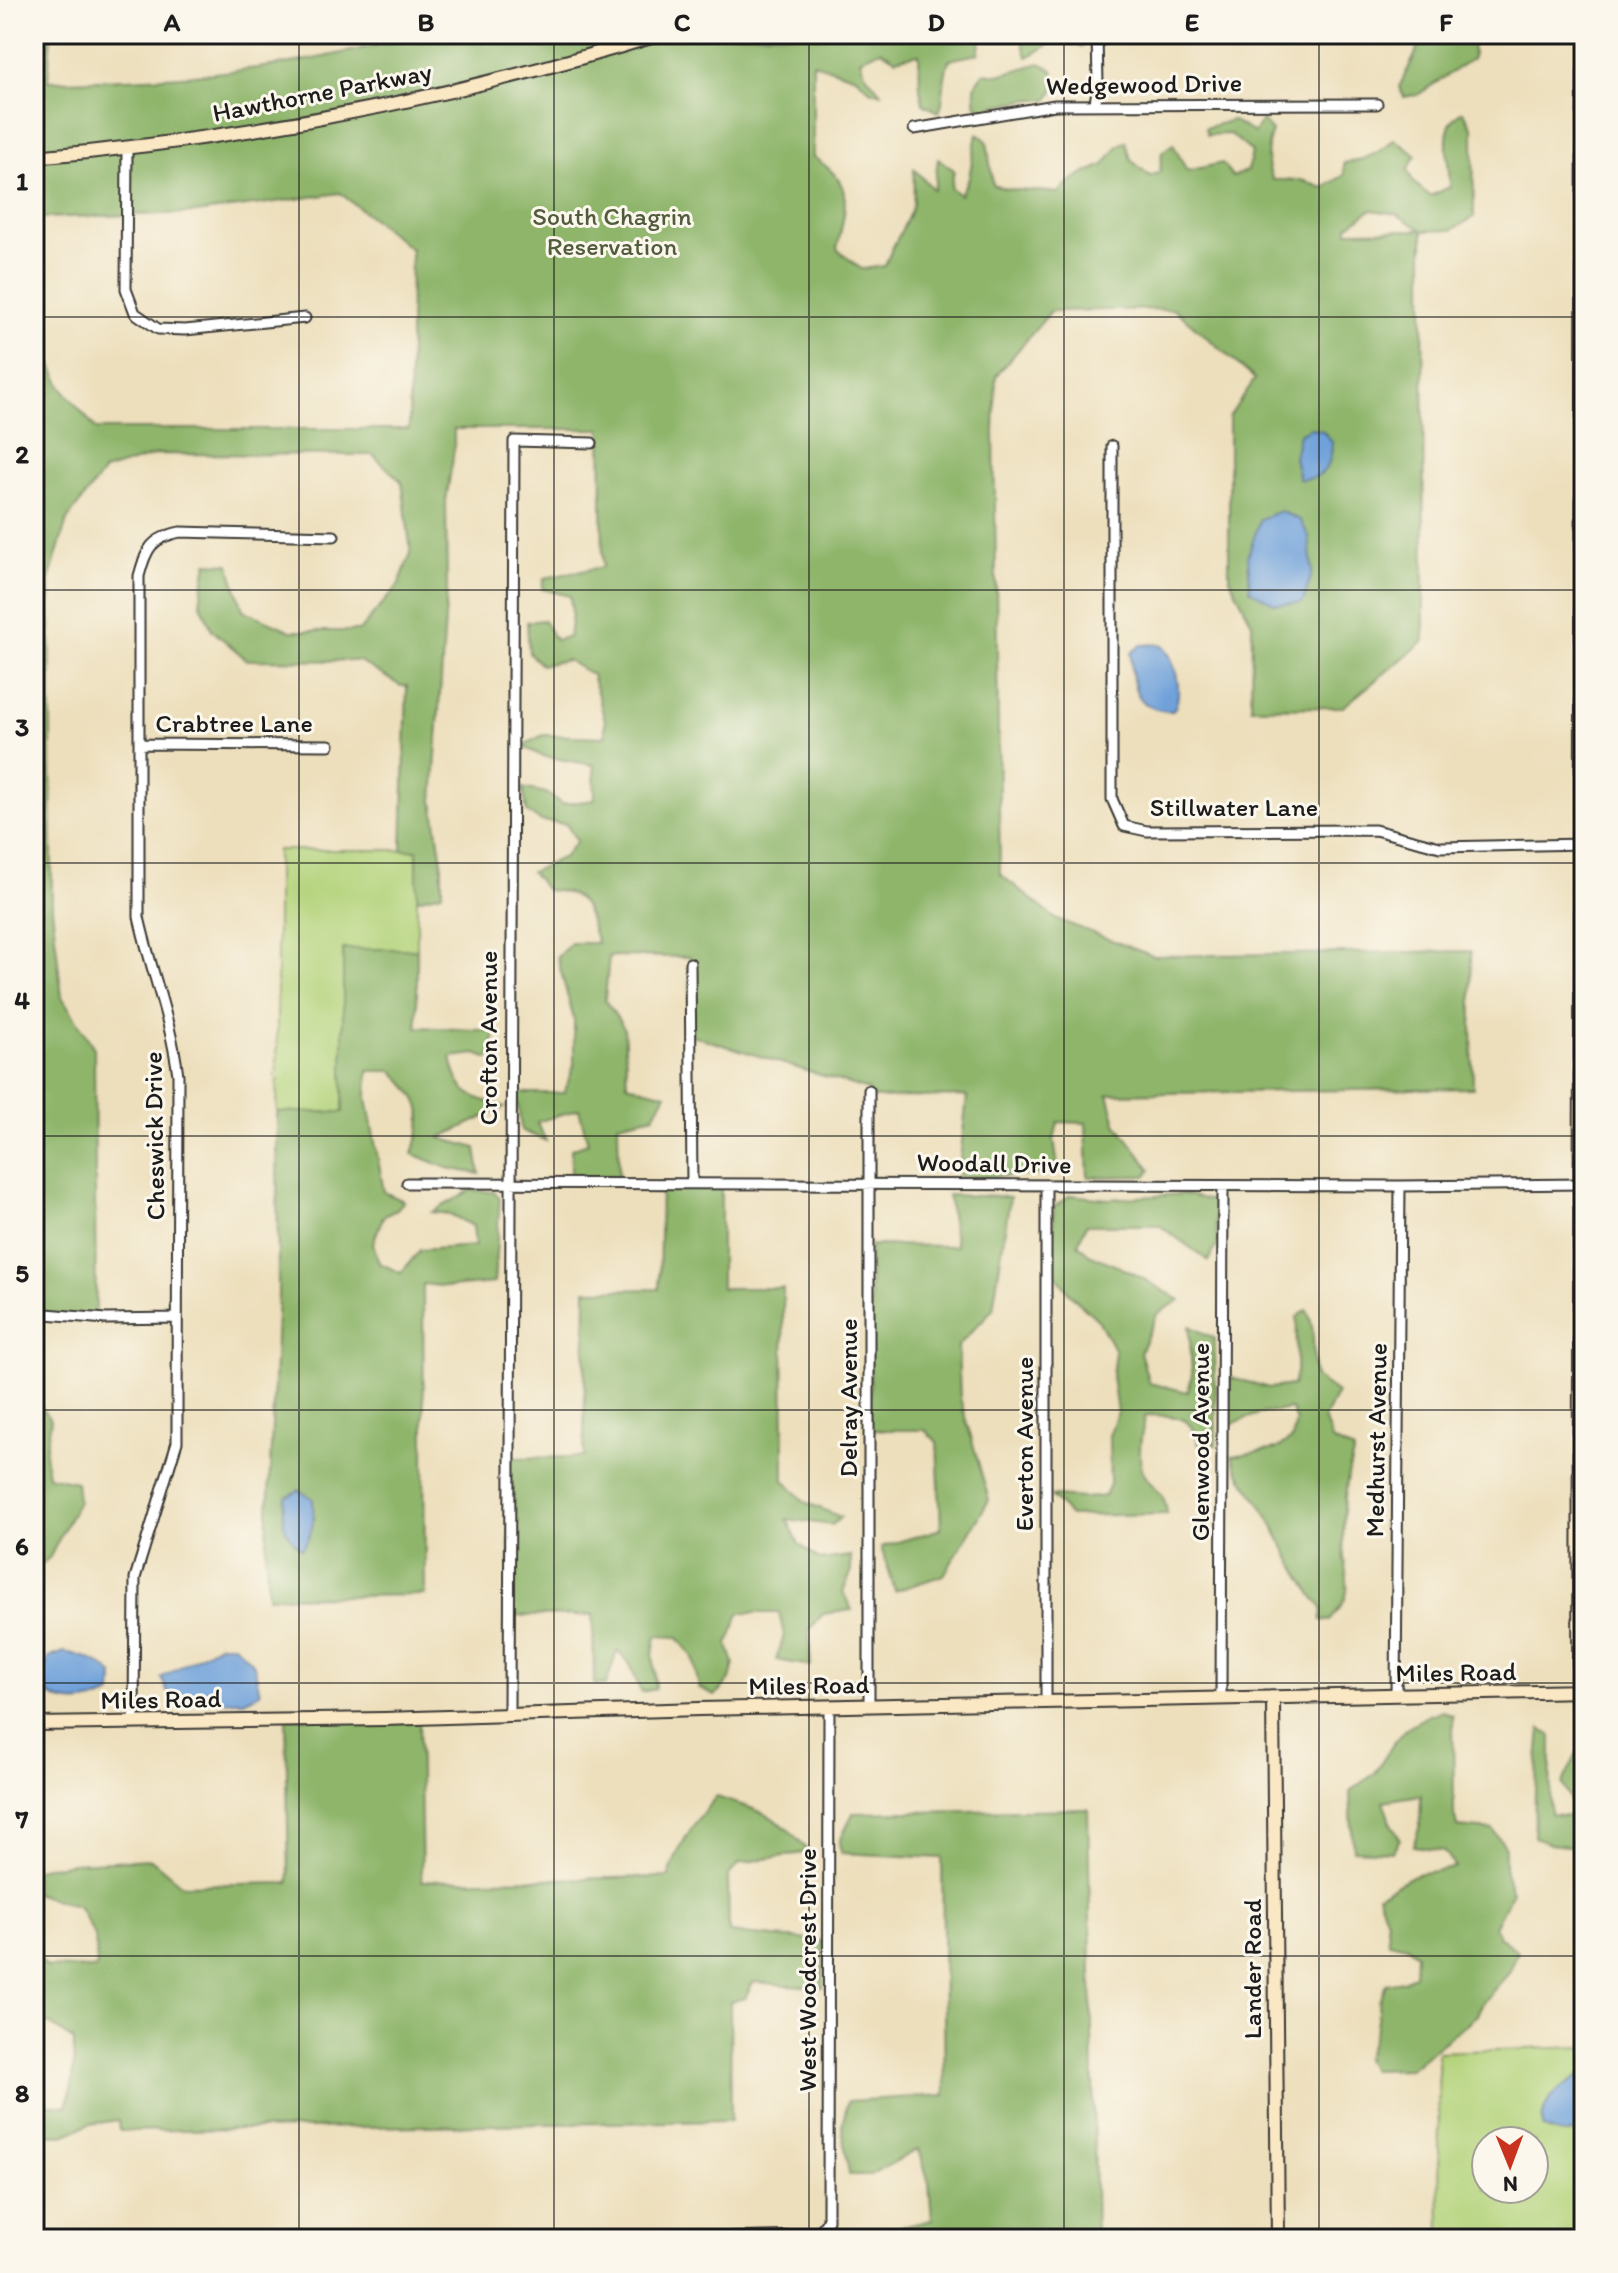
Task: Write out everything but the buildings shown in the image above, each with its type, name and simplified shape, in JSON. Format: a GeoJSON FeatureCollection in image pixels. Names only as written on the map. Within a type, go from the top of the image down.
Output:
{"type":"FeatureCollection","features":[{"type":"Feature","properties":{"kind":"street","name":"Hawthorne Parkway"},"geometry":{"type":"LineString","coordinates":[[34,157],[127,149],[396,103],[661,34]]}},
{"type":"Feature","properties":{"kind":"street"},"geometry":{"type":"LineString","coordinates":[[1095,103],[1098,84],[1097,34]]}},
{"type":"Feature","properties":{"kind":"street"},"geometry":{"type":"LineString","coordinates":[[1582,1692],[1584,71]]}},
{"type":"Feature","properties":{"kind":"street","name":"Wedgewood Drive"},"geometry":{"type":"LineString","coordinates":[[914,129],[1055,105],[1377,104]]}},
{"type":"Feature","properties":{"kind":"street"},"geometry":{"type":"LineString","coordinates":[[127,149],[126,289],[135,313],[158,329],[185,330],[305,318]]}},
{"type":"Feature","properties":{"kind":"street","name":"Crofton Avenue"},"geometry":{"type":"LineString","coordinates":[[509,1714],[514,441],[592,443]]}},
{"type":"Feature","properties":{"kind":"street","name":"Stillwater Lane"},"geometry":{"type":"LineString","coordinates":[[1112,446],[1112,799],[1124,826],[1147,831],[1375,830],[1440,847],[1583,844]]}},
{"type":"Feature","properties":{"kind":"street","name":"Cheswick Drive"},"geometry":{"type":"LineString","coordinates":[[134,1720],[135,1578],[177,1442],[178,1075],[174,1037],[145,947],[139,917],[139,576],[145,551],[163,536],[180,532],[334,536]]}},
{"type":"Feature","properties":{"kind":"street","name":"Crabtree Lane"},"geometry":{"type":"LineString","coordinates":[[139,744],[329,745]]}},
{"type":"Feature","properties":{"kind":"street"},"geometry":{"type":"LineString","coordinates":[[690,963],[692,1183]]}},
{"type":"Feature","properties":{"kind":"street","name":"Delray Avenue"},"geometry":{"type":"LineString","coordinates":[[869,1090],[869,1706]]}},
{"type":"Feature","properties":{"kind":"street","name":"Woodall Drive"},"geometry":{"type":"LineString","coordinates":[[407,1183],[1046,1186],[1582,1184]]}},
{"type":"Feature","properties":{"kind":"street","name":"Everton Avenue"},"geometry":{"type":"LineString","coordinates":[[1046,1186],[1046,1702]]}},
{"type":"Feature","properties":{"kind":"street","name":"Glenwood Avenue"},"geometry":{"type":"LineString","coordinates":[[1221,1699],[1223,1186]]}},
{"type":"Feature","properties":{"kind":"street","name":"Medhurst Avenue"},"geometry":{"type":"LineString","coordinates":[[1396,1695],[1400,1186]]}},
{"type":"Feature","properties":{"kind":"street"},"geometry":{"type":"LineString","coordinates":[[34,1313],[106,1319],[177,1318]]}},
{"type":"Feature","properties":{"kind":"street","name":"Miles Road"},"geometry":{"type":"LineString","coordinates":[[34,1724],[1582,1692]]}},
{"type":"Feature","properties":{"kind":"street","name":"Lander Road"},"geometry":{"type":"LineString","coordinates":[[1273,1699],[1278,2239]]}},
{"type":"Feature","properties":{"kind":"street","name":"West Woodcrest Drive"},"geometry":{"type":"LineString","coordinates":[[682,2239],[804,2236],[821,2230],[828,2220],[829,1707]]}},
{"type":"Feature","properties":{"kind":"green space","name":"South Chagrin Reservation"},"geometry":{"type":"Polygon","coordinates":[[[34,34],[51,34],[48,81],[166,77],[244,70],[321,58],[394,42],[412,34],[982,34],[978,54],[949,60],[939,112],[923,104],[919,54],[895,59],[881,50],[860,59],[865,73],[881,93],[871,91],[856,77],[813,63],[813,157],[836,176],[842,186],[845,207],[837,249],[861,269],[885,266],[912,207],[914,169],[934,190],[938,159],[954,170],[951,188],[960,195],[969,178],[977,133],[987,141],[993,185],[1058,193],[1075,178],[1104,165],[1118,146],[1126,141],[1131,160],[1150,176],[1160,172],[1162,152],[1173,144],[1187,171],[1222,163],[1233,177],[1248,170],[1252,152],[1230,134],[1207,135],[1205,128],[1232,120],[1254,133],[1262,120],[1272,131],[1267,156],[1273,180],[1301,180],[1323,188],[1344,175],[1344,163],[1371,156],[1394,139],[1416,155],[1408,170],[1413,182],[1430,196],[1450,187],[1447,134],[1455,117],[1463,111],[1473,129],[1474,217],[1452,230],[1423,231],[1424,641],[1343,707],[1251,708],[1252,623],[1229,577],[1229,417],[1255,379],[1174,309],[1051,311],[996,376],[994,431],[1000,874],[1056,919],[1153,956],[1471,951],[1473,1088],[1108,1094],[1116,1123],[1151,1170],[1146,1176],[1088,1177],[1086,1123],[1058,1122],[1054,1140],[1059,1174],[958,1178],[967,1096],[869,1098],[868,1090],[691,1035],[690,957],[609,956],[605,1000],[624,1028],[627,1084],[666,1094],[654,1116],[618,1124],[619,1175],[571,1178],[571,1149],[588,1143],[579,1109],[537,1122],[546,1141],[521,1130],[517,1093],[564,1093],[574,1065],[574,1020],[557,957],[571,943],[597,943],[583,904],[570,894],[546,890],[531,872],[564,857],[577,841],[566,824],[541,821],[527,812],[523,788],[546,793],[562,804],[595,800],[594,765],[542,756],[522,746],[543,735],[605,737],[605,720],[592,675],[567,660],[541,665],[529,653],[527,622],[544,620],[555,640],[569,637],[572,613],[570,596],[542,589],[544,578],[603,567],[601,429],[454,429],[446,501],[447,588],[433,801],[442,862],[442,893],[417,899],[417,850],[402,850],[407,686],[401,686],[359,661],[247,660],[212,630],[200,602],[207,563],[229,564],[243,610],[291,631],[359,631],[398,586],[411,553],[402,482],[373,455],[158,454],[104,471],[67,520],[50,577],[52,908],[62,997],[94,1048],[96,1318],[34,1313],[34,34]],[[340,193],[196,213],[38,218],[39,336],[62,388],[96,429],[409,429],[411,249],[340,193]],[[1371,210],[1348,226],[1348,231],[1422,230],[1396,214],[1371,210]]]}},
{"type":"Feature","properties":{"kind":"green space"},"geometry":{"type":"Polygon","coordinates":[[[1020,34],[1085,34],[1082,47],[1055,41],[1027,57],[1020,34]]]}},
{"type":"Feature","properties":{"kind":"green space"},"geometry":{"type":"Polygon","coordinates":[[[1212,34],[1314,34],[1263,41],[1248,51],[1237,38],[1212,34]]]}},
{"type":"Feature","properties":{"kind":"green space"},"geometry":{"type":"Polygon","coordinates":[[[1422,34],[1472,34],[1473,58],[1419,94],[1404,97],[1399,87],[1422,34]]]}},
{"type":"Feature","properties":{"kind":"green space"},"geometry":{"type":"Polygon","coordinates":[[[1040,63],[1053,70],[1056,85],[1048,100],[1032,99],[993,106],[989,111],[976,106],[975,88],[984,73],[999,75],[1040,63]]]}},
{"type":"Feature","properties":{"kind":"green space"},"geometry":{"type":"Polygon","coordinates":[[[277,850],[417,850],[417,949],[343,949],[343,1112],[277,1112],[277,850]]]}},
{"type":"Feature","properties":{"kind":"green space"},"geometry":{"type":"Polygon","coordinates":[[[343,949],[417,949],[417,1027],[496,1031],[489,1059],[476,1054],[451,1057],[462,1087],[475,1097],[505,1107],[440,1138],[476,1148],[480,1174],[447,1168],[413,1154],[420,1127],[420,1108],[393,1071],[368,1071],[367,1098],[384,1192],[404,1201],[383,1217],[373,1243],[379,1263],[401,1273],[420,1250],[475,1246],[473,1226],[450,1214],[432,1212],[471,1190],[494,1192],[500,1198],[494,1283],[449,1287],[423,1284],[425,1595],[268,1597],[266,1558],[278,1293],[277,1112],[343,1112],[343,949]]]}},
{"type":"Feature","properties":{"kind":"green space"},"geometry":{"type":"Polygon","coordinates":[[[661,1183],[721,1183],[721,1288],[783,1288],[784,1480],[805,1502],[841,1517],[832,1525],[787,1519],[799,1544],[820,1560],[851,1556],[851,1573],[843,1592],[852,1610],[823,1614],[809,1630],[811,1666],[776,1660],[784,1635],[779,1613],[739,1613],[728,1645],[734,1664],[730,1680],[715,1696],[699,1688],[693,1657],[677,1637],[656,1636],[653,1653],[656,1689],[641,1692],[630,1664],[617,1651],[606,1685],[594,1684],[593,1615],[509,1616],[509,1458],[584,1457],[586,1290],[659,1289],[661,1183]]]}},
{"type":"Feature","properties":{"kind":"green space"},"geometry":{"type":"Polygon","coordinates":[[[1183,1194],[1213,1201],[1218,1243],[1209,1261],[1159,1225],[1086,1225],[1078,1244],[1089,1254],[1133,1273],[1180,1300],[1157,1314],[1140,1352],[1149,1383],[1188,1392],[1192,1374],[1189,1326],[1214,1338],[1216,1445],[1199,1445],[1192,1427],[1180,1418],[1146,1415],[1141,1438],[1141,1463],[1146,1477],[1162,1496],[1167,1514],[1070,1516],[1051,1496],[1105,1496],[1110,1484],[1109,1436],[1117,1413],[1112,1376],[1115,1351],[1099,1321],[1069,1293],[1052,1270],[1054,1207],[1070,1195],[1109,1199],[1183,1194]]]}},
{"type":"Feature","properties":{"kind":"green space"},"geometry":{"type":"Polygon","coordinates":[[[948,1195],[1010,1197],[993,1309],[958,1346],[960,1398],[989,1500],[944,1575],[895,1591],[881,1547],[941,1529],[937,1442],[925,1430],[870,1430],[870,1245],[956,1246],[948,1195]]]}},
{"type":"Feature","properties":{"kind":"green space"},"geometry":{"type":"Polygon","coordinates":[[[1307,1310],[1312,1326],[1315,1377],[1337,1393],[1324,1418],[1332,1440],[1354,1451],[1344,1517],[1347,1590],[1343,1604],[1330,1621],[1321,1620],[1322,1608],[1266,1513],[1239,1474],[1232,1456],[1276,1449],[1292,1439],[1296,1421],[1291,1409],[1259,1414],[1228,1425],[1224,1379],[1233,1378],[1269,1388],[1293,1385],[1297,1317],[1307,1310]]]}},
{"type":"Feature","properties":{"kind":"green space"},"geometry":{"type":"Polygon","coordinates":[[[34,1397],[51,1421],[45,1453],[48,1476],[76,1482],[78,1501],[50,1557],[34,1572],[34,1397]]]}},
{"type":"Feature","properties":{"kind":"green space"},"geometry":{"type":"Polygon","coordinates":[[[1443,1711],[1453,1716],[1454,1812],[1457,1827],[1493,1830],[1505,1846],[1505,1872],[1512,1893],[1494,1926],[1499,1937],[1518,1951],[1509,1973],[1484,2001],[1477,2015],[1410,2069],[1371,2070],[1365,2059],[1376,2028],[1379,2001],[1386,1984],[1415,1975],[1416,1954],[1407,1946],[1388,1942],[1387,1921],[1378,1895],[1416,1874],[1455,1868],[1444,1851],[1413,1846],[1420,1825],[1421,1795],[1383,1801],[1400,1839],[1392,1852],[1353,1850],[1350,1792],[1375,1773],[1408,1727],[1443,1711]]]}},
{"type":"Feature","properties":{"kind":"green space"},"geometry":{"type":"Polygon","coordinates":[[[419,1717],[422,1881],[669,1877],[676,1855],[688,1834],[716,1797],[768,1816],[788,1829],[809,1852],[740,1863],[728,1876],[729,1933],[823,1941],[823,1988],[753,1982],[745,1998],[730,2002],[731,2121],[120,2131],[119,2120],[90,2124],[63,2135],[34,2134],[34,2102],[67,2107],[73,2080],[74,2041],[42,2019],[34,2023],[34,1954],[47,1967],[97,1969],[95,1937],[79,1907],[34,1893],[34,1869],[73,1863],[151,1859],[182,1885],[289,1883],[286,1718],[419,1717]]]}},
{"type":"Feature","properties":{"kind":"green space"},"geometry":{"type":"Polygon","coordinates":[[[1584,1723],[1584,1848],[1550,1844],[1534,1837],[1541,1729],[1551,1736],[1550,1814],[1571,1816],[1570,1799],[1562,1784],[1581,1746],[1584,1723]]]}},
{"type":"Feature","properties":{"kind":"green space"},"geometry":{"type":"Polygon","coordinates":[[[1088,1809],[1096,2239],[847,2239],[932,2220],[929,2183],[919,2149],[870,2175],[849,2175],[842,2125],[848,2101],[945,2095],[942,1858],[841,1853],[839,1843],[853,1813],[1088,1809]]]}},
{"type":"Feature","properties":{"kind":"green space"},"geometry":{"type":"Polygon","coordinates":[[[1584,2047],[1584,2239],[1440,2239],[1438,2052],[1584,2047]]]}},
{"type":"Feature","properties":{"kind":"water"},"geometry":{"type":"Polygon","coordinates":[[[1310,428],[1323,431],[1332,442],[1330,457],[1320,474],[1299,479],[1294,458],[1299,434],[1310,428]]]}},
{"type":"Feature","properties":{"kind":"water"},"geometry":{"type":"Polygon","coordinates":[[[1280,511],[1300,520],[1309,536],[1312,573],[1303,603],[1275,604],[1250,590],[1248,556],[1260,519],[1280,511]]]}},
{"type":"Feature","properties":{"kind":"water"},"geometry":{"type":"Polygon","coordinates":[[[1160,644],[1170,657],[1177,676],[1178,695],[1173,711],[1150,707],[1143,702],[1132,676],[1131,653],[1141,645],[1160,644]]]}},
{"type":"Feature","properties":{"kind":"water"},"geometry":{"type":"Polygon","coordinates":[[[299,1490],[313,1499],[311,1532],[301,1549],[290,1537],[284,1520],[286,1497],[299,1490]]]}},
{"type":"Feature","properties":{"kind":"water"},"geometry":{"type":"Polygon","coordinates":[[[220,1644],[234,1644],[254,1665],[260,1693],[244,1701],[175,1701],[161,1678],[220,1644]]]}},
{"type":"Feature","properties":{"kind":"water"},"geometry":{"type":"Polygon","coordinates":[[[64,1652],[91,1659],[108,1670],[113,1675],[112,1694],[94,1700],[67,1702],[42,1689],[48,1658],[64,1652]]]}},
{"type":"Feature","properties":{"kind":"water"},"geometry":{"type":"Polygon","coordinates":[[[1584,2072],[1584,2127],[1564,2134],[1550,2130],[1550,2125],[1543,2125],[1545,2108],[1561,2089],[1584,2072]]]}}]}
